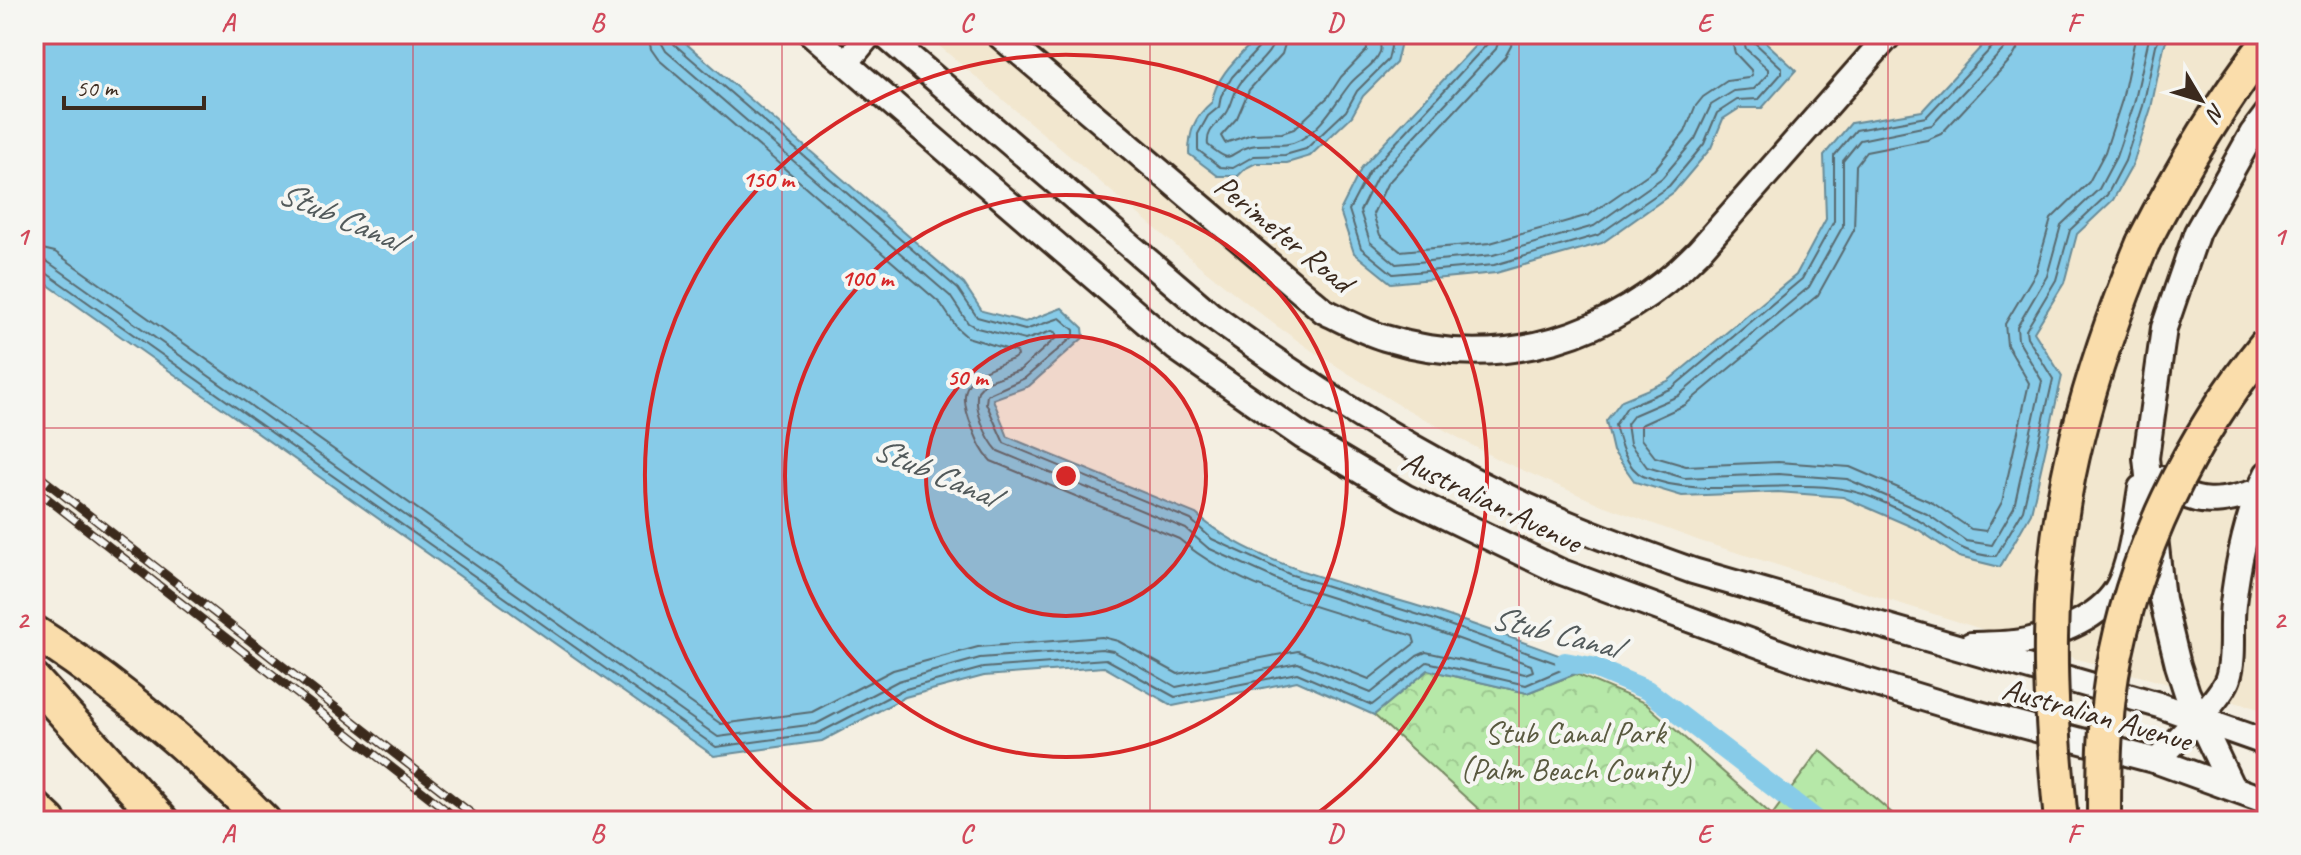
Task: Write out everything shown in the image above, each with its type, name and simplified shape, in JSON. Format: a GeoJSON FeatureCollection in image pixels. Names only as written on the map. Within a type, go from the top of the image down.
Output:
{"type":"FeatureCollection","features":[{"type":"Feature","properties":{"kind":"highway"},"geometry":{"type":"LineString","coordinates":[[2061,821],[2051,702],[2055,565],[2078,431],[2095,365],[2143,243],[2174,181],[2267,43]]}},
{"type":"Feature","properties":{"kind":"highway"},"geometry":{"type":"LineString","coordinates":[[2104,821],[2107,710],[2118,645],[2135,580],[2159,518],[2191,453],[2229,392],[2267,343]]}},
{"type":"Feature","properties":{"kind":"highway"},"geometry":{"type":"LineString","coordinates":[[34,632],[150,716],[264,821]]}},
{"type":"Feature","properties":{"kind":"highway"},"geometry":{"type":"LineString","coordinates":[[34,680],[162,821]]}},
{"type":"Feature","properties":{"kind":"highway"},"geometry":{"type":"LineString","coordinates":[[34,807],[49,821]]}},
{"type":"Feature","properties":{"kind":"main road","name":"Australian Avenue"},"geometry":{"type":"LineString","coordinates":[[812,34],[1176,348],[1302,436],[1405,497],[1559,571],[1808,663],[1949,706],[2157,761],[2267,801]]}},
{"type":"Feature","properties":{"kind":"main road"},"geometry":{"type":"LineString","coordinates":[[846,63],[870,34]]}},
{"type":"Feature","properties":{"kind":"main road","name":"Australian Avenue"},"geometry":{"type":"LineString","coordinates":[[883,34],[1211,315],[1265,355],[1380,429],[1502,494],[1627,548],[1719,579],[2198,717],[2267,743]]}},
{"type":"Feature","properties":{"kind":"main road","name":"Perimeter Road"},"geometry":{"type":"LineString","coordinates":[[998,34],[1324,311],[1386,339],[1425,348],[1466,352],[1533,346],[1573,336],[1610,320],[1645,299],[1677,274],[1699,251],[1890,34]]}},
{"type":"Feature","properties":{"kind":"main road"},"geometry":{"type":"LineString","coordinates":[[1953,647],[2026,641],[2077,623],[2105,606],[2121,581],[2131,550],[2164,328],[2197,232],[2252,134],[2267,114]]}},
{"type":"Feature","properties":{"kind":"main road"},"geometry":{"type":"LineString","coordinates":[[2146,458],[2166,482],[2189,498],[2226,502],[2263,482]]}},
{"type":"Feature","properties":{"kind":"main road"},"geometry":{"type":"LineString","coordinates":[[2146,458],[2162,599],[2187,693],[2231,786]]}},
{"type":"Feature","properties":{"kind":"main road"},"geometry":{"type":"LineString","coordinates":[[2157,761],[2218,696],[2228,678],[2233,604],[2244,541],[2263,482]]}},
{"type":"Feature","properties":{"kind":"shaded area"},"geometry":{"type":"Polygon","coordinates":[[[925,34],[2267,34],[2267,711],[2077,659],[1700,541],[1602,505],[1495,458],[1394,402],[1274,324],[1201,267],[925,34]]]}},
{"type":"Feature","properties":{"kind":"green space","name":"Stub Canal Park (Palm Beach County)"},"geometry":{"type":"Polygon","coordinates":[[[1428,670],[1527,693],[1576,674],[1645,703],[1772,815],[1820,750],[1901,821],[1492,821],[1374,715],[1428,670]]]}},
{"type":"Feature","properties":{"kind":"water"},"geometry":{"type":"Polygon","coordinates":[[[34,34],[675,34],[964,284],[982,311],[1025,322],[1062,308],[1083,328],[1084,337],[1029,386],[993,399],[1008,437],[1196,514],[1246,548],[1276,561],[1431,610],[1592,667],[1527,693],[1428,670],[1374,715],[1297,681],[1173,706],[1104,667],[984,676],[905,697],[822,741],[714,756],[34,275],[34,34]]]}},
{"type":"Feature","properties":{"kind":"water"},"geometry":{"type":"Polygon","coordinates":[[[1260,34],[1395,34],[1400,46],[1396,63],[1363,96],[1352,116],[1310,156],[1287,163],[1256,163],[1238,176],[1218,176],[1189,154],[1192,132],[1201,113],[1212,102],[1224,74],[1260,34]]]}},
{"type":"Feature","properties":{"kind":"water"},"geometry":{"type":"Polygon","coordinates":[[[1486,34],[1757,34],[1796,70],[1762,108],[1740,108],[1723,119],[1711,148],[1674,192],[1602,243],[1496,273],[1391,283],[1354,253],[1340,211],[1362,167],[1486,34]]]}},
{"type":"Feature","properties":{"kind":"water"},"geometry":{"type":"Polygon","coordinates":[[[1993,34],[2170,34],[2164,46],[2151,108],[2133,164],[2113,200],[2077,234],[2064,283],[2034,332],[2062,376],[2031,513],[2000,567],[1959,557],[1919,530],[1843,497],[1778,492],[1682,496],[1635,482],[1613,451],[1606,421],[1622,400],[1668,381],[1796,275],[1826,219],[1824,155],[1851,123],[1922,111],[1993,34]]]}},
{"type":"Feature","properties":{"kind":"waterway","name":"Stub Canal"},"geometry":{"type":"LineString","coordinates":[[1565,662],[1592,667],[1647,690],[1818,821]]}},
{"type":"Feature","properties":{"kind":"railway"},"geometry":{"type":"LineString","coordinates":[[34,472],[481,821]]}},
{"type":"Feature","properties":{"kind":"railway"},"geometry":{"type":"LineString","coordinates":[[34,488],[460,821]]}}]}
